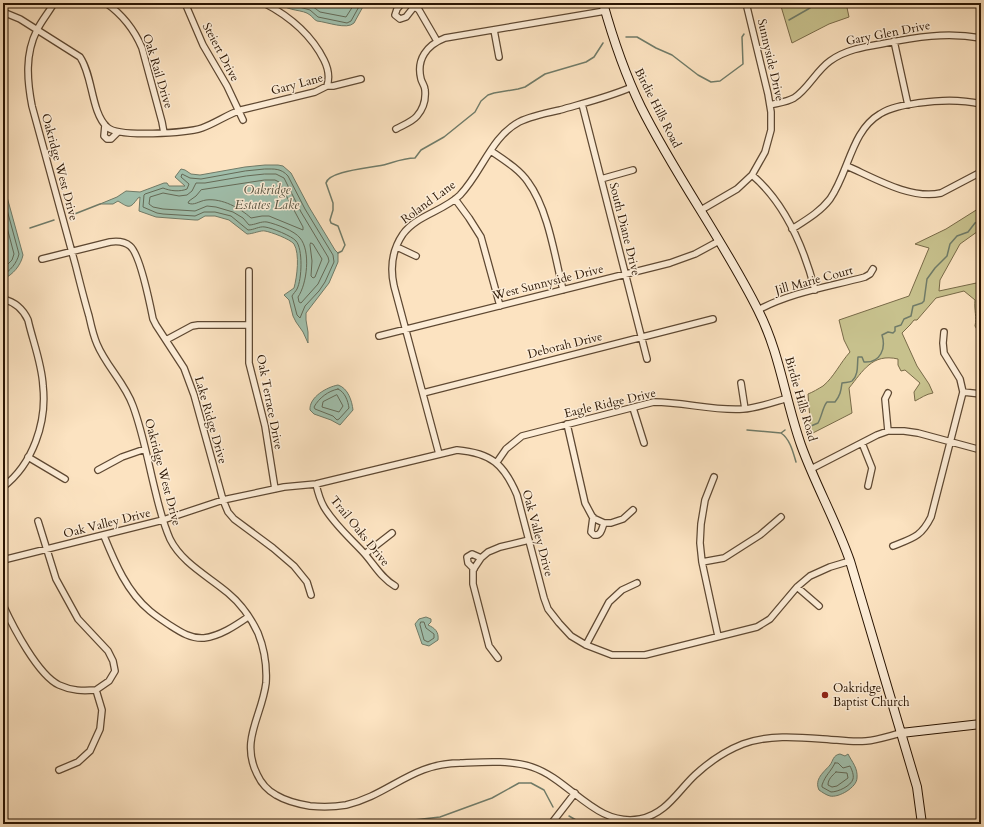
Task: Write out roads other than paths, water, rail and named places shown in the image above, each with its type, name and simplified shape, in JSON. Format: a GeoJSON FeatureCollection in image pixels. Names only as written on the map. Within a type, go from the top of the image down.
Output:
{"type":"FeatureCollection","features":[{"type":"Feature","properties":{"kind":"main road","name":"Birdie Hills Road"},"geometry":{"type":"LineString","coordinates":[[604,7],[615,44],[632,86],[650,124],[758,310],[774,348],[794,422],[811,469],[841,536],[850,561],[917,787],[922,824]]}},
{"type":"Feature","properties":{"kind":"main road"},"geometry":{"type":"LineString","coordinates":[[901,733],[981,724]]}},
{"type":"Feature","properties":{"kind":"street","name":"Oakridge West Drive"},"geometry":{"type":"LineString","coordinates":[[54,3],[37,30],[28,59],[28,83],[32,106],[96,342],[132,403],[162,520],[172,543],[185,559],[239,603],[256,629],[266,665],[266,675],[261,704],[252,730],[250,752],[252,763],[261,782],[268,790],[284,799],[305,805],[322,807],[346,805],[369,797],[403,778],[429,767],[452,763],[478,762],[521,764],[534,768],[552,777],[575,793],[598,813],[619,820],[639,819],[657,813],[665,807],[704,766],[724,753],[742,744],[779,737],[866,741],[901,733]]}},
{"type":"Feature","properties":{"kind":"street","name":"Oak Rail Drive"},"geometry":{"type":"LineString","coordinates":[[106,3],[123,16],[131,27],[142,48],[164,133]]}},
{"type":"Feature","properties":{"kind":"street"},"geometry":{"type":"LineString","coordinates":[[185,4],[192,3]]}},
{"type":"Feature","properties":{"kind":"street"},"geometry":{"type":"LineString","coordinates":[[264,3],[295,23],[309,37],[326,64],[329,82],[327,86]]}},
{"type":"Feature","properties":{"kind":"street"},"geometry":{"type":"LineString","coordinates":[[402,3],[395,12],[395,15],[400,19],[406,17],[415,4],[437,41]]}},
{"type":"Feature","properties":{"kind":"street","name":"Sunnyside Drive"},"geometry":{"type":"LineString","coordinates":[[701,210],[737,189],[752,175],[765,152],[771,130],[770,105],[746,3]]}},
{"type":"Feature","properties":{"kind":"street","name":"Steiert Drive"},"geometry":{"type":"LineString","coordinates":[[185,4],[203,45],[227,86],[243,120]]}},
{"type":"Feature","properties":{"kind":"street"},"geometry":{"type":"LineString","coordinates":[[396,129],[416,117],[424,104],[425,90],[420,68],[421,60],[430,46],[437,41],[445,38],[494,30],[604,7]]}},
{"type":"Feature","properties":{"kind":"street"},"geometry":{"type":"LineString","coordinates":[[3,12],[20,19],[80,57],[85,65],[98,113],[108,129],[118,132]]}},
{"type":"Feature","properties":{"kind":"street"},"geometry":{"type":"LineString","coordinates":[[494,30],[499,57]]}},
{"type":"Feature","properties":{"kind":"street","name":"Gary Glen Drive"},"geometry":{"type":"LineString","coordinates":[[770,105],[793,98],[821,69],[836,57],[855,50],[894,41],[942,34],[981,38]]}},
{"type":"Feature","properties":{"kind":"street"},"geometry":{"type":"LineString","coordinates":[[894,41],[908,105]]}},
{"type":"Feature","properties":{"kind":"street","name":"Gary Lane"},"geometry":{"type":"LineString","coordinates":[[105,125],[103,134],[107,139],[111,139],[118,132],[164,133],[201,128],[214,124],[239,111],[315,92],[327,86],[333,86],[361,79]]}},
{"type":"Feature","properties":{"kind":"street","name":"Roland Lane"},"geometry":{"type":"LineString","coordinates":[[439,454],[392,276],[391,266],[396,247],[403,234],[414,224],[455,200],[471,182],[505,132],[518,123],[582,104],[632,86]]}},
{"type":"Feature","properties":{"kind":"street"},"geometry":{"type":"LineString","coordinates":[[792,229],[823,207],[837,186],[847,166],[857,138],[868,124],[880,113],[908,105],[947,100],[981,104]]}},
{"type":"Feature","properties":{"kind":"street","name":"South Diane Drive"},"geometry":{"type":"LineString","coordinates":[[582,104],[647,359]]}},
{"type":"Feature","properties":{"kind":"street"},"geometry":{"type":"LineString","coordinates":[[491,151],[514,167],[527,181],[538,197],[563,290]]}},
{"type":"Feature","properties":{"kind":"street"},"geometry":{"type":"LineString","coordinates":[[847,166],[907,191],[921,195],[934,195],[941,193],[981,172]]}},
{"type":"Feature","properties":{"kind":"street"},"geometry":{"type":"LineString","coordinates":[[601,179],[633,170]]}},
{"type":"Feature","properties":{"kind":"street"},"geometry":{"type":"LineString","coordinates":[[752,175],[772,196],[792,229],[806,259],[815,290]]}},
{"type":"Feature","properties":{"kind":"street"},"geometry":{"type":"LineString","coordinates":[[455,200],[481,237],[500,306]]}},
{"type":"Feature","properties":{"kind":"street","name":"West Sunnyside Drive"},"geometry":{"type":"LineString","coordinates":[[379,336],[685,258],[719,241]]}},
{"type":"Feature","properties":{"kind":"street","name":"Lake Ridge Drive"},"geometry":{"type":"LineString","coordinates":[[42,259],[110,242],[121,242],[131,246],[138,258],[156,325],[184,368],[194,395],[223,500],[228,512],[234,519],[294,566],[307,582],[311,595]]}},
{"type":"Feature","properties":{"kind":"street"},"geometry":{"type":"LineString","coordinates":[[396,247],[416,256]]}},
{"type":"Feature","properties":{"kind":"street","name":"Jill Marie Court"},"geometry":{"type":"LineString","coordinates":[[758,310],[778,300],[865,277],[873,269]]}},
{"type":"Feature","properties":{"kind":"street","name":"Oak Terrace Drive"},"geometry":{"type":"LineString","coordinates":[[249,271],[249,362],[265,426],[275,488]]}},
{"type":"Feature","properties":{"kind":"street"},"geometry":{"type":"LineString","coordinates":[[3,299],[16,304],[25,315],[42,373],[44,401],[42,418],[35,444],[19,471],[3,487]]}},
{"type":"Feature","properties":{"kind":"street","name":"Deborah Drive"},"geometry":{"type":"LineString","coordinates":[[423,393],[713,319]]}},
{"type":"Feature","properties":{"kind":"street"},"geometry":{"type":"LineString","coordinates":[[166,340],[192,326],[249,325]]}},
{"type":"Feature","properties":{"kind":"street"},"geometry":{"type":"LineString","coordinates":[[893,546],[916,537],[926,527],[931,517],[963,392],[960,379],[944,353],[944,332]]}},
{"type":"Feature","properties":{"kind":"street"},"geometry":{"type":"LineString","coordinates":[[740,383],[745,409]]}},
{"type":"Feature","properties":{"kind":"street"},"geometry":{"type":"LineString","coordinates":[[963,392],[981,394]]}},
{"type":"Feature","properties":{"kind":"street"},"geometry":{"type":"LineString","coordinates":[[888,393],[885,399],[888,431]]}},
{"type":"Feature","properties":{"kind":"street","name":"Eagle Ridge Drive"},"geometry":{"type":"LineString","coordinates":[[496,462],[506,449],[522,436],[654,402],[672,402],[723,409],[745,409],[788,398]]}},
{"type":"Feature","properties":{"kind":"street"},"geometry":{"type":"LineString","coordinates":[[634,408],[644,443]]}},
{"type":"Feature","properties":{"kind":"street"},"geometry":{"type":"LineString","coordinates":[[566,424],[585,503],[593,517],[604,523],[611,524],[623,519],[633,510]]}},
{"type":"Feature","properties":{"kind":"street"},"geometry":{"type":"LineString","coordinates":[[811,469],[888,431],[918,433],[981,450]]}},
{"type":"Feature","properties":{"kind":"street"},"geometry":{"type":"LineString","coordinates":[[862,443],[872,468],[868,486]]}},
{"type":"Feature","properties":{"kind":"street"},"geometry":{"type":"LineString","coordinates":[[98,470],[122,457],[145,449]]}},
{"type":"Feature","properties":{"kind":"street","name":"Oak Valley Drive"},"geometry":{"type":"LineString","coordinates":[[3,560],[104,536],[162,520],[223,500],[275,488],[316,484],[457,450],[486,457],[496,462],[510,479],[517,495],[548,610],[571,636],[586,645],[612,655],[645,655],[757,627],[774,614],[797,587],[810,576],[830,566],[850,561]]}},
{"type":"Feature","properties":{"kind":"street"},"geometry":{"type":"LineString","coordinates":[[28,456],[65,479]]}},
{"type":"Feature","properties":{"kind":"street"},"geometry":{"type":"LineString","coordinates":[[714,477],[705,500],[701,524],[700,543],[702,562],[718,636]]}},
{"type":"Feature","properties":{"kind":"street","name":"Trail Oaks Drive"},"geometry":{"type":"LineString","coordinates":[[316,484],[318,497],[325,509],[365,554],[382,577],[395,586]]}},
{"type":"Feature","properties":{"kind":"street"},"geometry":{"type":"LineString","coordinates":[[593,517],[591,532],[594,535],[598,535],[600,533],[604,523]]}},
{"type":"Feature","properties":{"kind":"street"},"geometry":{"type":"LineString","coordinates":[[702,562],[724,558],[760,535],[781,517]]}},
{"type":"Feature","properties":{"kind":"street"},"geometry":{"type":"LineString","coordinates":[[3,605],[9,620],[36,662],[48,677],[58,685],[72,690],[96,690],[109,680],[115,671],[113,661],[108,651],[78,619],[56,579],[38,521]]}},
{"type":"Feature","properties":{"kind":"street"},"geometry":{"type":"LineString","coordinates":[[365,554],[392,533]]}},
{"type":"Feature","properties":{"kind":"street"},"geometry":{"type":"LineString","coordinates":[[104,536],[116,565],[137,598],[150,611],[180,632],[196,638],[204,638],[221,633],[248,617]]}},
{"type":"Feature","properties":{"kind":"street"},"geometry":{"type":"LineString","coordinates":[[498,658],[489,646],[473,584],[474,569],[481,558],[488,552],[529,540]]}},
{"type":"Feature","properties":{"kind":"street"},"geometry":{"type":"LineString","coordinates":[[474,569],[468,563],[467,557],[472,554],[481,558]]}},
{"type":"Feature","properties":{"kind":"street"},"geometry":{"type":"LineString","coordinates":[[586,645],[609,602],[622,590],[637,583]]}},
{"type":"Feature","properties":{"kind":"street"},"geometry":{"type":"LineString","coordinates":[[797,587],[819,606]]}},
{"type":"Feature","properties":{"kind":"street"},"geometry":{"type":"LineString","coordinates":[[59,770],[78,762],[90,751],[100,729],[101,723],[102,710],[96,690]]}},
{"type":"Feature","properties":{"kind":"street"},"geometry":{"type":"LineString","coordinates":[[551,824],[575,793]]}},
{"type":"Feature","properties":{"kind":"water"},"geometry":{"type":"Polygon","coordinates":[[[279,3],[365,3],[354,23],[347,26],[317,21],[307,13],[287,8],[279,3]]]}},
{"type":"Feature","properties":{"kind":"water","name":"Oakridge Estates Lake"},"geometry":{"type":"Polygon","coordinates":[[[265,165],[283,166],[291,173],[309,207],[338,253],[338,262],[329,283],[306,313],[308,343],[293,316],[289,300],[284,295],[294,288],[296,278],[297,254],[296,248],[292,242],[265,231],[247,234],[229,220],[215,216],[205,216],[198,220],[156,217],[139,211],[140,197],[131,206],[127,206],[118,201],[113,204],[100,204],[117,197],[126,191],[140,192],[164,183],[167,183],[169,186],[185,186],[175,177],[181,169],[191,174],[200,175],[265,165]]]}},
{"type":"Feature","properties":{"kind":"water"},"geometry":{"type":"Polygon","coordinates":[[[3,174],[4,186],[23,255],[16,269],[3,279],[3,174]]]}},
{"type":"Feature","properties":{"kind":"water"},"geometry":{"type":"Polygon","coordinates":[[[338,385],[347,392],[352,403],[353,410],[340,425],[314,414],[310,410],[312,401],[320,393],[338,385]]]}},
{"type":"Feature","properties":{"kind":"water"},"geometry":{"type":"Polygon","coordinates":[[[426,617],[431,619],[431,622],[428,625],[433,627],[438,635],[438,640],[429,646],[422,644],[415,624],[419,619],[426,617]]]}},
{"type":"Feature","properties":{"kind":"water"},"geometry":{"type":"Polygon","coordinates":[[[840,754],[845,756],[848,754],[857,771],[857,778],[854,785],[847,791],[842,794],[830,796],[819,790],[818,782],[820,776],[835,757],[840,754]]]}},
{"type":"Feature","properties":{"kind":"waterway"},"geometry":{"type":"LineString","coordinates":[[789,20],[810,8],[815,3]]}},
{"type":"Feature","properties":{"kind":"waterway"},"geometry":{"type":"LineString","coordinates":[[626,37],[637,37],[672,55],[698,75],[711,82],[720,81],[743,64],[742,37],[744,34]]}},
{"type":"Feature","properties":{"kind":"waterway"},"geometry":{"type":"LineString","coordinates":[[338,253],[342,251],[345,245],[338,226],[331,223],[330,220],[333,210],[333,203],[326,183],[329,179],[343,172],[415,158],[421,150],[444,137],[475,112],[481,101],[488,95],[525,87],[545,74],[586,62],[594,57],[603,43]]}},
{"type":"Feature","properties":{"kind":"waterway"},"geometry":{"type":"LineString","coordinates":[[72,215],[100,204]]}},
{"type":"Feature","properties":{"kind":"waterway"},"geometry":{"type":"LineString","coordinates":[[30,228],[54,220]]}},
{"type":"Feature","properties":{"kind":"waterway"},"geometry":{"type":"LineString","coordinates":[[811,426],[818,423],[827,402],[835,402],[837,400],[842,383],[851,382],[854,379],[857,373],[858,357],[862,357],[864,362],[875,360],[883,350],[882,335],[888,332],[893,333],[895,331],[895,327],[901,325],[904,319],[911,316],[913,306],[924,301],[927,279],[947,256],[950,244],[957,236],[968,232],[975,223],[981,220]]}},
{"type":"Feature","properties":{"kind":"waterway"},"geometry":{"type":"LineString","coordinates":[[747,430],[781,433],[789,442],[796,462]]}},
{"type":"Feature","properties":{"kind":"waterway"},"geometry":{"type":"LineString","coordinates":[[781,433],[785,430]]}},
{"type":"Feature","properties":{"kind":"waterway"},"geometry":{"type":"LineString","coordinates":[[400,824],[405,821],[440,817],[492,798],[519,783],[531,783],[544,790],[553,807]]}},
{"type":"Feature","properties":{"kind":"waterway"},"geometry":{"type":"LineString","coordinates":[[569,816],[583,824]]}},
{"type":"Feature","properties":{"kind":"place","name":"Oakridge Baptist Church"},"geometry":{"type":"Point","coordinates":[825,695]}}]}
